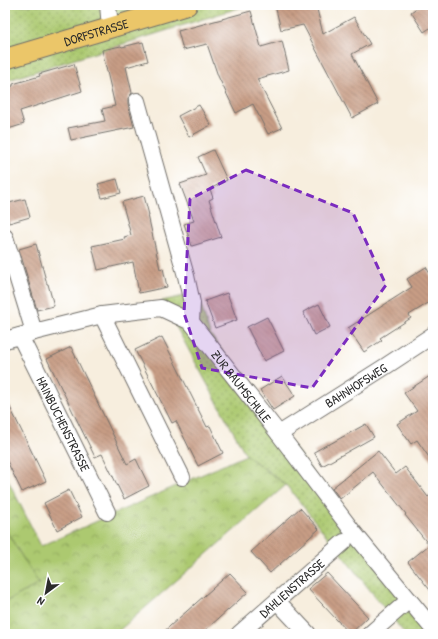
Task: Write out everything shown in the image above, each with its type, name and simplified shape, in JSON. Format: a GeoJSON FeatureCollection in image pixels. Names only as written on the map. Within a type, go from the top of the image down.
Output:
{"type":"FeatureCollection","features":[{"type":"Feature","properties":{"kind":"main road","name":"DORFSTRASSE"},"geometry":{"type":"LineString","coordinates":[[5,59],[187,5]]}},
{"type":"Feature","properties":{"kind":"street"},"geometry":{"type":"LineString","coordinates":[[108,5],[110,28]]}},
{"type":"Feature","properties":{"kind":"street"},"geometry":{"type":"LineString","coordinates":[[5,340],[102,315],[161,308],[191,322],[192,302],[186,276],[137,101]]}},
{"type":"Feature","properties":{"kind":"street","name":"HAINBUCHENSTRASSE"},"geometry":{"type":"LineString","coordinates":[[5,237],[27,334],[107,512]]}},
{"type":"Feature","properties":{"kind":"street"},"geometry":{"type":"LineString","coordinates":[[102,315],[182,477]]}},
{"type":"Feature","properties":{"kind":"street","name":"ZUR BAUMSCHULE"},"geometry":{"type":"LineString","coordinates":[[191,322],[354,533],[433,629]]}},
{"type":"Feature","properties":{"kind":"street","name":"BAHNHOFSWEG"},"geometry":{"type":"LineString","coordinates":[[279,434],[433,335]]}},
{"type":"Feature","properties":{"kind":"street","name":"DAHLIENSTRASSE"},"geometry":{"type":"LineString","coordinates":[[239,634],[344,542]]}},
{"type":"Feature","properties":{"kind":"street"},"geometry":{"type":"LineString","coordinates":[[370,634],[409,600]]}},
{"type":"Feature","properties":{"kind":"street"},"geometry":{"type":"LineString","coordinates":[[277,601],[308,634]]}},
{"type":"Feature","properties":{"kind":"highlighted area"},"geometry":{"type":"Polygon","coordinates":[[[246,170],[353,213],[386,285],[312,388],[202,368],[184,313],[190,199],[246,170]]]}},
{"type":"Feature","properties":{"kind":"green space"},"geometry":{"type":"Polygon","coordinates":[[[5,5],[248,5],[5,81],[5,5]]]}},
{"type":"Feature","properties":{"kind":"green space"},"geometry":{"type":"Polygon","coordinates":[[[197,293],[210,334],[433,634],[405,634],[286,485],[246,455],[162,301],[197,293]]]}},
{"type":"Feature","properties":{"kind":"green space"},"geometry":{"type":"Polygon","coordinates":[[[246,455],[286,485],[115,634],[5,634],[5,602],[38,584],[5,529],[5,474],[41,546],[246,455]]]}},
{"type":"Feature","properties":{"kind":"green space"},"geometry":{"type":"Polygon","coordinates":[[[5,529],[39,584],[5,602],[5,529]]]}},
{"type":"Feature","properties":{"kind":"building"},"geometry":{"type":"Polygon","coordinates":[[[275,5],[316,5],[323,34],[354,17],[370,44],[352,54],[378,104],[352,118],[303,25],[281,30],[275,5]]]}},
{"type":"Feature","properties":{"kind":"building"},"geometry":{"type":"Polygon","coordinates":[[[421,5],[433,5],[433,26],[424,32],[411,12],[421,5]]]}},
{"type":"Feature","properties":{"kind":"building"},"geometry":{"type":"Polygon","coordinates":[[[251,11],[261,47],[282,41],[289,70],[257,79],[282,128],[268,134],[253,104],[236,113],[218,76],[207,44],[183,50],[178,31],[251,11]]]}},
{"type":"Feature","properties":{"kind":"building"},"geometry":{"type":"Polygon","coordinates":[[[143,42],[148,61],[126,67],[132,93],[128,98],[128,104],[134,127],[71,140],[68,128],[105,121],[102,109],[115,106],[102,50],[143,42]]]}},
{"type":"Feature","properties":{"kind":"building"},"geometry":{"type":"Polygon","coordinates":[[[74,64],[82,91],[20,111],[24,124],[5,130],[5,88],[40,76],[39,74],[74,64]]]}},
{"type":"Feature","properties":{"kind":"building"},"geometry":{"type":"Polygon","coordinates":[[[199,105],[211,125],[189,137],[178,116],[199,105]]]}},
{"type":"Feature","properties":{"kind":"building"},"geometry":{"type":"Polygon","coordinates":[[[213,150],[227,180],[210,189],[213,198],[209,200],[221,237],[192,246],[184,224],[194,221],[180,184],[206,175],[198,157],[213,150]]]}},
{"type":"Feature","properties":{"kind":"building"},"geometry":{"type":"Polygon","coordinates":[[[117,179],[121,193],[102,198],[98,184],[117,179]]]}},
{"type":"Feature","properties":{"kind":"building"},"geometry":{"type":"Polygon","coordinates":[[[144,196],[160,269],[163,268],[167,287],[139,293],[133,262],[98,270],[92,246],[125,239],[124,237],[131,235],[122,202],[144,196]]]}},
{"type":"Feature","properties":{"kind":"building"},"geometry":{"type":"Polygon","coordinates":[[[25,199],[30,217],[9,223],[5,210],[5,204],[25,199]]]}},
{"type":"Feature","properties":{"kind":"building"},"geometry":{"type":"Polygon","coordinates":[[[36,244],[54,306],[37,310],[19,249],[36,244]]]}},
{"type":"Feature","properties":{"kind":"building"},"geometry":{"type":"Polygon","coordinates":[[[426,267],[433,279],[433,300],[409,315],[411,318],[380,338],[382,340],[364,352],[348,328],[412,287],[407,279],[426,267]]]}},
{"type":"Feature","properties":{"kind":"building"},"geometry":{"type":"Polygon","coordinates":[[[227,293],[237,320],[215,328],[205,301],[227,293]]]}},
{"type":"Feature","properties":{"kind":"building"},"geometry":{"type":"Polygon","coordinates":[[[319,304],[330,327],[314,335],[303,312],[319,304]]]}},
{"type":"Feature","properties":{"kind":"building"},"geometry":{"type":"Polygon","coordinates":[[[267,317],[284,351],[264,361],[247,327],[267,317]]]}},
{"type":"Feature","properties":{"kind":"building"},"geometry":{"type":"Polygon","coordinates":[[[162,337],[207,427],[210,426],[223,453],[198,466],[176,421],[172,423],[135,350],[162,337]]]}},
{"type":"Feature","properties":{"kind":"building"},"geometry":{"type":"Polygon","coordinates":[[[71,347],[127,464],[136,459],[149,486],[124,499],[102,454],[95,457],[47,359],[71,347]]]}},
{"type":"Feature","properties":{"kind":"building"},"geometry":{"type":"Polygon","coordinates":[[[433,374],[433,463],[417,440],[411,444],[397,424],[417,411],[404,393],[433,374]]]}},
{"type":"Feature","properties":{"kind":"building"},"geometry":{"type":"Polygon","coordinates":[[[282,376],[295,396],[273,410],[260,390],[282,376]]]}},
{"type":"Feature","properties":{"kind":"building"},"geometry":{"type":"Polygon","coordinates":[[[5,397],[46,481],[22,492],[5,457],[5,397]]]}},
{"type":"Feature","properties":{"kind":"building"},"geometry":{"type":"Polygon","coordinates":[[[366,424],[374,437],[322,466],[314,452],[366,424]]]}},
{"type":"Feature","properties":{"kind":"building"},"geometry":{"type":"Polygon","coordinates":[[[378,451],[396,474],[405,467],[428,497],[433,493],[433,594],[408,562],[429,545],[373,472],[340,499],[332,488],[378,451]]]}},
{"type":"Feature","properties":{"kind":"building"},"geometry":{"type":"Polygon","coordinates":[[[69,490],[82,517],[57,530],[44,503],[69,490]]]}},
{"type":"Feature","properties":{"kind":"building"},"geometry":{"type":"Polygon","coordinates":[[[300,508],[319,529],[270,573],[251,552],[300,508]]]}},
{"type":"Feature","properties":{"kind":"building"},"geometry":{"type":"Polygon","coordinates":[[[230,573],[248,592],[201,634],[161,634],[230,573]]]}},
{"type":"Feature","properties":{"kind":"building"},"geometry":{"type":"Polygon","coordinates":[[[327,573],[368,617],[350,634],[308,589],[327,573]]]}}]}
